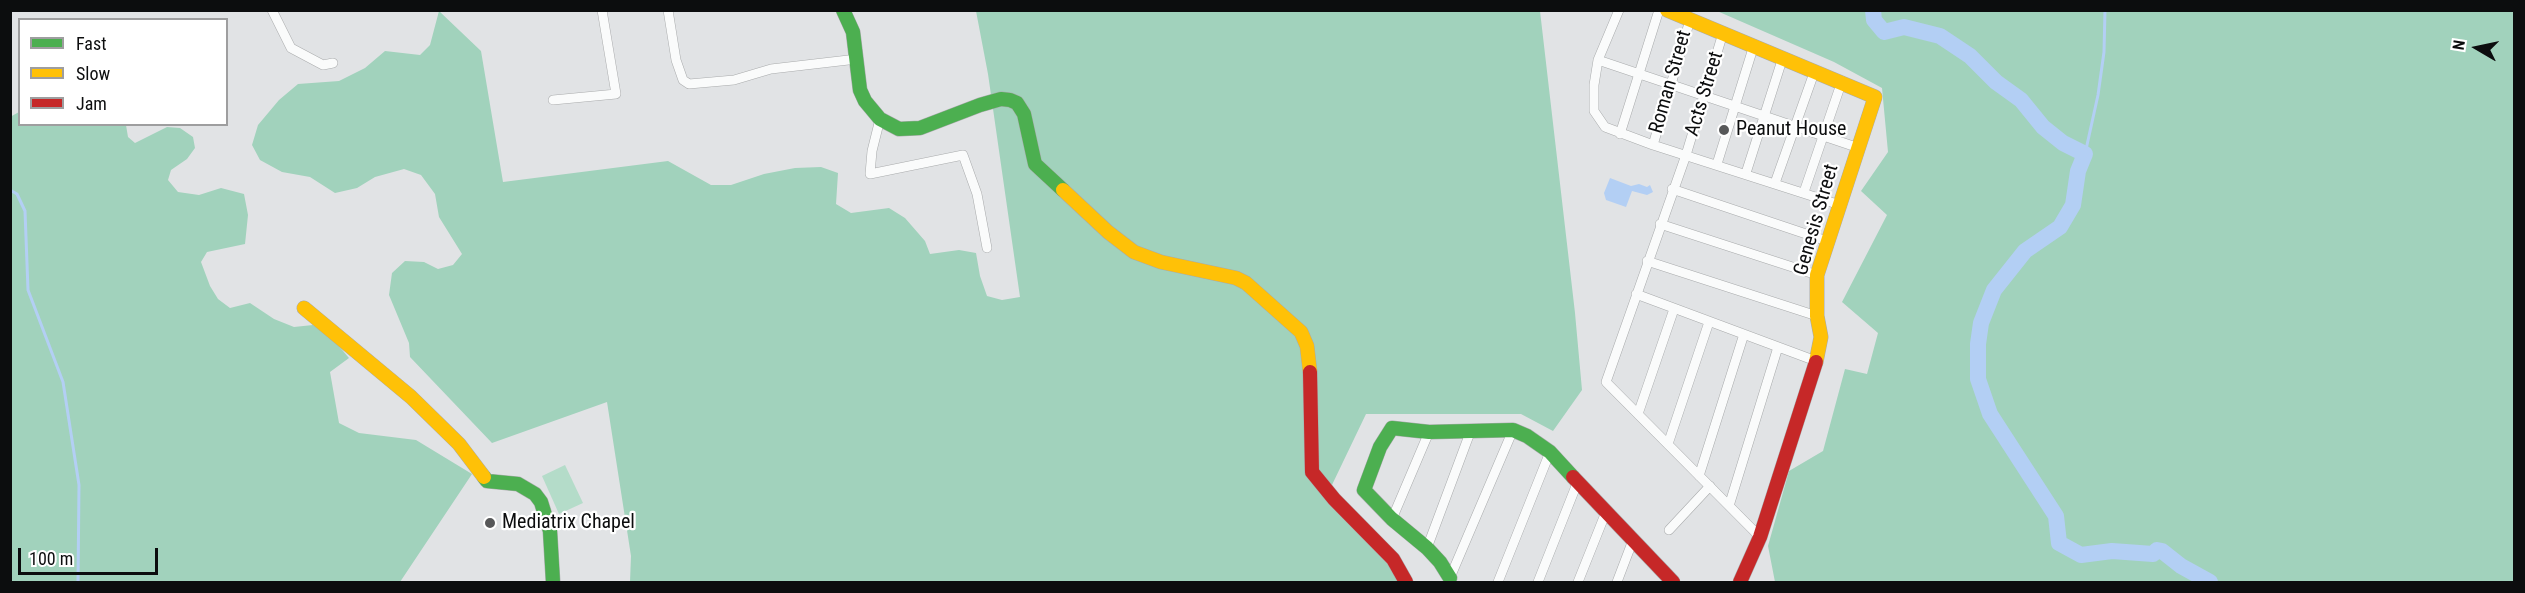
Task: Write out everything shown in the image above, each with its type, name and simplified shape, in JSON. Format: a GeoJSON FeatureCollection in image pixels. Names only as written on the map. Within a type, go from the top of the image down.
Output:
{"type":"FeatureCollection","features":[{"type":"Feature","properties":{"kind":"street"},"geometry":{"type":"LineString","coordinates":[[272,10],[291,48],[323,65],[333,63]]}},
{"type":"Feature","properties":{"kind":"street"},"geometry":{"type":"LineString","coordinates":[[554,100],[616,94],[602,10]]}},
{"type":"Feature","properties":{"kind":"street"},"geometry":{"type":"LineString","coordinates":[[668,10],[676,60],[683,80],[689,84],[734,80],[771,69],[857,59]]}},
{"type":"Feature","properties":{"kind":"street"},"geometry":{"type":"LineString","coordinates":[[843,10],[853,32],[860,90],[865,101],[880,119],[899,129],[920,128],[1001,99],[1017,103],[1024,114],[1035,164],[1108,232],[1134,252],[1161,262],[1236,278],[1246,283],[1290,320],[1300,332],[1307,346],[1310,362],[1312,472],[1334,499],[1393,559],[1406,582]]}},
{"type":"Feature","properties":{"kind":"street"},"geometry":{"type":"LineString","coordinates":[[1619,10],[1598,60],[1592,98],[1594,111],[1605,128],[1840,205]]}},
{"type":"Feature","properties":{"kind":"street"},"geometry":{"type":"LineString","coordinates":[[1620,134],[1659,10]]}},
{"type":"Feature","properties":{"kind":"street","name":"Genesis Street"},"geometry":{"type":"LineString","coordinates":[[1667,10],[1875,96],[1816,275],[1817,316],[1821,337],[1816,361],[1760,537],[1740,582]]}},
{"type":"Feature","properties":{"kind":"street","name":"Roman Street"},"geometry":{"type":"LineString","coordinates":[[1653,145],[1690,20]]}},
{"type":"Feature","properties":{"kind":"street","name":"Acts Street"},"geometry":{"type":"LineString","coordinates":[[1686,155],[1723,33]]}},
{"type":"Feature","properties":{"kind":"street"},"geometry":{"type":"LineString","coordinates":[[1717,164],[1754,45]]}},
{"type":"Feature","properties":{"kind":"street"},"geometry":{"type":"LineString","coordinates":[[1746,173],[1783,57]]}},
{"type":"Feature","properties":{"kind":"street"},"geometry":{"type":"LineString","coordinates":[[1598,60],[1859,148]]}},
{"type":"Feature","properties":{"kind":"street"},"geometry":{"type":"LineString","coordinates":[[1775,183],[1815,70]]}},
{"type":"Feature","properties":{"kind":"street"},"geometry":{"type":"LineString","coordinates":[[1804,192],[1842,81]]}},
{"type":"Feature","properties":{"kind":"street"},"geometry":{"type":"LineString","coordinates":[[880,119],[872,151],[870,174],[963,155],[976,194],[987,248]]}},
{"type":"Feature","properties":{"kind":"street"},"geometry":{"type":"LineString","coordinates":[[1686,155],[1672,189],[1606,382],[1760,537]]}},
{"type":"Feature","properties":{"kind":"street"},"geometry":{"type":"LineString","coordinates":[[1672,189],[1827,241]]}},
{"type":"Feature","properties":{"kind":"street"},"geometry":{"type":"LineString","coordinates":[[1660,224],[1816,275]]}},
{"type":"Feature","properties":{"kind":"street"},"geometry":{"type":"LineString","coordinates":[[1647,261],[1817,316]]}},
{"type":"Feature","properties":{"kind":"street"},"geometry":{"type":"LineString","coordinates":[[1636,294],[1816,361]]}},
{"type":"Feature","properties":{"kind":"street"},"geometry":{"type":"LineString","coordinates":[[304,308],[411,397],[459,444],[487,481],[522,486],[535,494],[541,502],[550,531],[553,582]]}},
{"type":"Feature","properties":{"kind":"street"},"geometry":{"type":"LineString","coordinates":[[1638,414],[1674,309]]}},
{"type":"Feature","properties":{"kind":"street"},"geometry":{"type":"LineString","coordinates":[[1668,444],[1709,322]]}},
{"type":"Feature","properties":{"kind":"street"},"geometry":{"type":"LineString","coordinates":[[1699,476],[1744,334]]}},
{"type":"Feature","properties":{"kind":"street"},"geometry":{"type":"LineString","coordinates":[[1729,506],[1778,347]]}},
{"type":"Feature","properties":{"kind":"street"},"geometry":{"type":"LineString","coordinates":[[1449,580],[1440,562],[1427,548],[1392,519],[1364,490],[1380,447],[1392,428],[1429,432],[1471,429],[1513,430],[1527,436],[1550,452],[1578,481],[1633,540],[1660,577],[1673,582]]}},
{"type":"Feature","properties":{"kind":"street"},"geometry":{"type":"LineString","coordinates":[[1427,548],[1471,429]]}},
{"type":"Feature","properties":{"kind":"street"},"geometry":{"type":"LineString","coordinates":[[1449,580],[1513,430]]}},
{"type":"Feature","properties":{"kind":"street"},"geometry":{"type":"LineString","coordinates":[[1392,519],[1429,432]]}},
{"type":"Feature","properties":{"kind":"street"},"geometry":{"type":"LineString","coordinates":[[1498,582],[1550,452]]}},
{"type":"Feature","properties":{"kind":"street"},"geometry":{"type":"LineString","coordinates":[[1538,582],[1578,481]]}},
{"type":"Feature","properties":{"kind":"street"},"geometry":{"type":"LineString","coordinates":[[1669,530],[1710,486]]}},
{"type":"Feature","properties":{"kind":"street"},"geometry":{"type":"LineString","coordinates":[[1578,582],[1606,512]]}},
{"type":"Feature","properties":{"kind":"street"},"geometry":{"type":"LineString","coordinates":[[1617,582],[1633,540]]}},
{"type":"Feature","properties":{"kind":"green space"},"geometry":{"type":"Polygon","coordinates":[[[439,11],[481,51],[503,182],[668,161],[711,185],[731,185],[764,174],[795,168],[821,167],[838,173],[836,204],[851,213],[889,208],[905,218],[925,241],[930,254],[959,250],[976,253],[980,276],[987,296],[1002,300],[1020,297],[988,74],[976,11],[1540,11],[1582,390],[1553,431],[1521,414],[1366,414],[1331,487],[1399,575],[1401,582],[630,582],[631,556],[607,402],[492,443],[410,357],[409,343],[389,295],[392,273],[405,261],[424,262],[438,269],[453,265],[462,254],[439,217],[435,194],[421,175],[404,169],[375,177],[357,188],[335,193],[310,177],[282,172],[260,160],[252,145],[258,125],[279,100],[298,84],[339,81],[365,68],[385,51],[420,55],[430,45],[439,11]]]}},
{"type":"Feature","properties":{"kind":"green space"},"geometry":{"type":"Polygon","coordinates":[[[1717,11],[2514,11],[2514,582],[1775,582],[1768,546],[1789,471],[1823,451],[1845,369],[1867,374],[1878,333],[1842,302],[1887,215],[1861,191],[1888,152],[1882,88],[1834,62],[1717,11]]]}},
{"type":"Feature","properties":{"kind":"green space"},"geometry":{"type":"Polygon","coordinates":[[[18,113],[18,126],[126,126],[128,137],[135,143],[167,127],[180,128],[193,137],[195,148],[187,159],[171,170],[168,180],[178,192],[199,195],[221,188],[244,194],[248,215],[245,244],[207,252],[201,262],[210,286],[218,299],[230,308],[250,303],[274,319],[294,327],[313,325],[332,338],[349,358],[330,372],[339,423],[359,433],[416,440],[472,474],[400,582],[11,582],[10,117],[18,113]]]}},
{"type":"Feature","properties":{"kind":"green space"},"geometry":{"type":"Polygon","coordinates":[[[565,465],[583,503],[559,514],[542,476],[565,465]]]}},
{"type":"Feature","properties":{"kind":"water"},"geometry":{"type":"Polygon","coordinates":[[[1610,178],[1631,186],[1639,184],[1647,187],[1650,185],[1653,192],[1647,195],[1632,191],[1626,207],[1606,200],[1604,193],[1610,178]]]}},
{"type":"Feature","properties":{"kind":"waterway"},"geometry":{"type":"LineString","coordinates":[[1873,10],[1874,20],[1884,32],[1904,27],[1940,36],[1970,56],[1996,82],[2021,100],[2043,127],[2063,143],[2085,154],[2078,171],[2073,205],[2060,227],[2025,251],[1994,290],[1981,323],[1978,344],[1978,379],[1990,414],[2056,516],[2059,543],[2081,555],[2112,551],[2153,554],[2157,550],[2162,551],[2181,566],[2210,582]]}},
{"type":"Feature","properties":{"kind":"waterway"},"geometry":{"type":"LineString","coordinates":[[2085,154],[2098,95],[2104,52],[2105,10]]}},
{"type":"Feature","properties":{"kind":"waterway"},"geometry":{"type":"LineString","coordinates":[[10,190],[17,194],[25,211],[28,290],[63,382],[79,485],[78,582]]}},
{"type":"Feature","properties":{"kind":"traffic: fast"},"geometry":{"type":"LineString","coordinates":[[843,10],[853,32],[860,90],[865,101],[880,119],[899,129],[920,128],[980,105],[1001,99],[1010,100],[1017,103],[1024,114],[1035,164],[1063,190]]}},
{"type":"Feature","properties":{"kind":"traffic: fast"},"geometry":{"type":"LineString","coordinates":[[1450,578],[1427,548],[1392,519],[1364,490],[1380,447],[1392,428],[1429,432],[1513,430],[1527,436],[1550,452],[1573,477]]}},
{"type":"Feature","properties":{"kind":"traffic: fast"},"geometry":{"type":"LineString","coordinates":[[484,477],[487,481],[518,484],[535,494],[541,502],[550,531],[553,582]]}},
{"type":"Feature","properties":{"kind":"traffic: slow"},"geometry":{"type":"LineString","coordinates":[[1667,10],[1875,97],[1817,275],[1817,316],[1821,337],[1816,362]]}},
{"type":"Feature","properties":{"kind":"traffic: slow"},"geometry":{"type":"LineString","coordinates":[[1063,190],[1108,232],[1134,252],[1161,262],[1236,278],[1246,283],[1301,332],[1307,346],[1310,372]]}},
{"type":"Feature","properties":{"kind":"traffic: slow"},"geometry":{"type":"LineString","coordinates":[[304,308],[411,397],[459,444],[484,477]]}},
{"type":"Feature","properties":{"kind":"traffic: jam"},"geometry":{"type":"LineString","coordinates":[[1740,582],[1760,537],[1816,362]]}},
{"type":"Feature","properties":{"kind":"traffic: jam"},"geometry":{"type":"LineString","coordinates":[[1310,372],[1312,472],[1334,499],[1393,559],[1406,582]]}},
{"type":"Feature","properties":{"kind":"traffic: jam"},"geometry":{"type":"LineString","coordinates":[[1573,477],[1673,582]]}},
{"type":"Feature","properties":{"kind":"place","name":"Peanut House"},"geometry":{"type":"Point","coordinates":[1724,130]}},
{"type":"Feature","properties":{"kind":"place","name":"Mediatrix Chapel"},"geometry":{"type":"Point","coordinates":[490,523]}}]}
